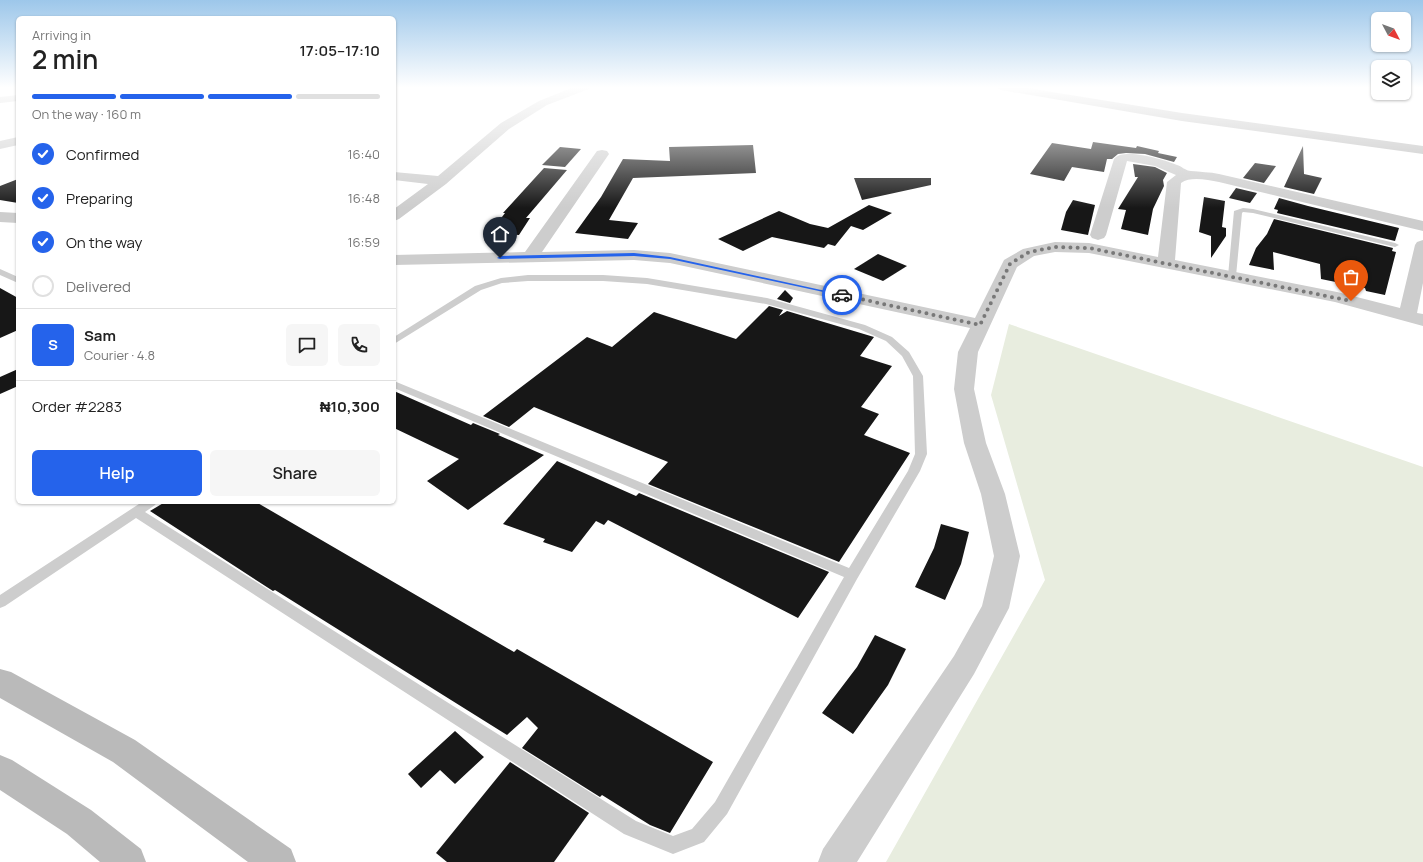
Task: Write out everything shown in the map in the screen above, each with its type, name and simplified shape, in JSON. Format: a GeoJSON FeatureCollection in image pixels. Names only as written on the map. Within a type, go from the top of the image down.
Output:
{"type":"FeatureCollection","features":[{"type":"Feature","properties":{"kind":"street"},"geometry":{"type":"LineString","coordinates":[[396,215],[441,181],[492,136],[504,127]]}},
{"type":"Feature","properties":{"kind":"street"},"geometry":{"type":"LineString","coordinates":[[1257,127],[1423,150]]}},
{"type":"Feature","properties":{"kind":"street"},"geometry":{"type":"LineString","coordinates":[[0,145],[16,141]]}},
{"type":"Feature","properties":{"kind":"street"},"geometry":{"type":"LineString","coordinates":[[530,257],[602,154]]}},
{"type":"Feature","properties":{"kind":"street"},"geometry":{"type":"LineString","coordinates":[[1098,235],[1121,159],[1125,157],[1168,165],[1175,167],[1188,176]]}},
{"type":"Feature","properties":{"kind":"street"},"geometry":{"type":"LineString","coordinates":[[1166,263],[1174,182],[1178,178],[1188,176],[1200,175],[1219,178],[1423,226]]}},
{"type":"Feature","properties":{"kind":"street"},"geometry":{"type":"LineString","coordinates":[[396,176],[441,181]]}},
{"type":"Feature","properties":{"kind":"street"},"geometry":{"type":"LineString","coordinates":[[0,217],[16,218]]}},
{"type":"Feature","properties":{"kind":"street"},"geometry":{"type":"LineString","coordinates":[[836,862],[964,665],[995,608],[1007,556],[993,494],[975,443],[964,389],[968,352],[1010,264],[1029,252],[1055,247],[1089,248],[1337,297],[1415,318],[1423,245]]}},
{"type":"Feature","properties":{"kind":"street"},"geometry":{"type":"LineString","coordinates":[[396,260],[634,255],[670,258],[980,325]]}},
{"type":"Feature","properties":{"kind":"street"},"geometry":{"type":"LineString","coordinates":[[0,682],[124,750],[278,862]]}},
{"type":"Feature","properties":{"kind":"street"},"geometry":{"type":"LineString","coordinates":[[0,771],[79,822],[128,862]]}},
{"type":"Feature","properties":{"kind":"lane"},"geometry":{"type":"LineString","coordinates":[[1232,276],[1238,211],[1243,210],[1253,211],[1395,245]]}},
{"type":"Feature","properties":{"kind":"lane"},"geometry":{"type":"LineString","coordinates":[[0,272],[16,279]]}},
{"type":"Feature","properties":{"kind":"lane"},"geometry":{"type":"LineString","coordinates":[[136,512],[630,828],[673,844],[698,836],[721,808],[852,575],[914,471],[921,454],[918,376],[906,354],[889,339],[862,327],[767,301],[647,281],[603,278],[528,278],[501,281],[478,288],[396,340]]}},
{"type":"Feature","properties":{"kind":"lane"},"geometry":{"type":"LineString","coordinates":[[396,385],[852,575]]}},
{"type":"Feature","properties":{"kind":"lane"},"geometry":{"type":"LineString","coordinates":[[0,602],[148,504]]}},
{"type":"Feature","properties":{"kind":"shaded area"},"geometry":{"type":"Polygon","coordinates":[[[1009,324],[1423,467],[1423,862],[886,862],[1045,580],[991,395],[1009,324]]]}},
{"type":"Feature","properties":{"kind":"building"},"geometry":{"type":"Polygon","coordinates":[[[1093,142],[1136,148],[1137,146],[1177,157],[1174,162],[1145,154],[1118,154],[1112,159],[1107,159],[1104,172],[1072,167],[1064,181],[1030,174],[1052,143],[1091,149],[1093,142]]]}},
{"type":"Feature","properties":{"kind":"building"},"geometry":{"type":"Polygon","coordinates":[[[753,145],[756,173],[633,178],[609,220],[638,223],[628,239],[575,233],[601,197],[623,159],[670,161],[669,147],[753,145]]]}},
{"type":"Feature","properties":{"kind":"building"},"geometry":{"type":"Polygon","coordinates":[[[1303,146],[1304,174],[1322,178],[1314,194],[1284,187],[1303,146]]]}},
{"type":"Feature","properties":{"kind":"building"},"geometry":{"type":"Polygon","coordinates":[[[560,147],[581,149],[565,167],[542,165],[560,147]]]}},
{"type":"Feature","properties":{"kind":"building"},"geometry":{"type":"Polygon","coordinates":[[[1255,163],[1276,166],[1264,183],[1243,178],[1255,163]]]}},
{"type":"Feature","properties":{"kind":"building"},"geometry":{"type":"Polygon","coordinates":[[[1133,164],[1155,167],[1167,173],[1163,180],[1164,186],[1153,209],[1148,235],[1121,229],[1126,210],[1118,209],[1138,177],[1135,177],[1133,164]]]}},
{"type":"Feature","properties":{"kind":"building"},"geometry":{"type":"Polygon","coordinates":[[[544,168],[567,170],[526,218],[530,218],[519,235],[490,233],[505,213],[503,213],[544,168]]]}},
{"type":"Feature","properties":{"kind":"building"},"geometry":{"type":"Polygon","coordinates":[[[854,178],[931,178],[931,185],[862,200],[854,178]]]}},
{"type":"Feature","properties":{"kind":"building"},"geometry":{"type":"Polygon","coordinates":[[[16,180],[16,203],[0,200],[0,186],[16,180]]]}},
{"type":"Feature","properties":{"kind":"building"},"geometry":{"type":"Polygon","coordinates":[[[1236,188],[1257,193],[1250,203],[1229,198],[1236,188]]]}},
{"type":"Feature","properties":{"kind":"building"},"geometry":{"type":"Polygon","coordinates":[[[1204,197],[1225,201],[1222,227],[1226,228],[1226,236],[1211,258],[1211,236],[1199,232],[1204,197]]]}},
{"type":"Feature","properties":{"kind":"building"},"geometry":{"type":"Polygon","coordinates":[[[1279,198],[1399,228],[1395,241],[1277,213],[1278,210],[1274,209],[1279,198]]]}},
{"type":"Feature","properties":{"kind":"building"},"geometry":{"type":"Polygon","coordinates":[[[1073,200],[1095,205],[1088,235],[1061,230],[1066,212],[1073,200]]]}},
{"type":"Feature","properties":{"kind":"building"},"geometry":{"type":"Polygon","coordinates":[[[869,205],[892,213],[863,230],[851,226],[835,246],[828,244],[824,248],[772,237],[743,251],[718,239],[779,211],[810,224],[828,228],[869,205]]]}},
{"type":"Feature","properties":{"kind":"building"},"geometry":{"type":"Polygon","coordinates":[[[1274,219],[1393,248],[1392,251],[1396,252],[1385,295],[1366,291],[1365,288],[1321,279],[1320,264],[1273,252],[1274,270],[1249,265],[1256,248],[1267,234],[1274,219]]]}},
{"type":"Feature","properties":{"kind":"building"},"geometry":{"type":"Polygon","coordinates":[[[878,254],[907,266],[883,281],[854,269],[878,254]]]}},
{"type":"Feature","properties":{"kind":"building"},"geometry":{"type":"Polygon","coordinates":[[[0,288],[16,297],[16,331],[0,338],[0,288]]]}},
{"type":"Feature","properties":{"kind":"building"},"geometry":{"type":"Polygon","coordinates":[[[785,290],[793,298],[790,303],[777,299],[785,290]]]}},
{"type":"Feature","properties":{"kind":"building"},"geometry":{"type":"Polygon","coordinates":[[[769,306],[783,310],[779,316],[787,311],[874,337],[860,356],[892,366],[861,407],[879,414],[864,435],[910,453],[839,562],[648,484],[668,462],[534,407],[509,427],[483,416],[587,337],[612,347],[654,312],[736,339],[769,306]]]}},
{"type":"Feature","properties":{"kind":"building"},"geometry":{"type":"Polygon","coordinates":[[[16,370],[16,387],[0,394],[0,377],[16,370]]]}},
{"type":"Feature","properties":{"kind":"building"},"geometry":{"type":"Polygon","coordinates":[[[396,392],[471,425],[473,423],[500,434],[498,435],[544,455],[468,510],[427,481],[459,459],[396,429],[396,392]]]}},
{"type":"Feature","properties":{"kind":"building"},"geometry":{"type":"Polygon","coordinates":[[[557,461],[636,496],[639,493],[829,572],[798,618],[608,520],[604,525],[596,521],[572,552],[543,542],[545,539],[503,524],[557,461]]]}},
{"type":"Feature","properties":{"kind":"building"},"geometry":{"type":"Polygon","coordinates":[[[162,504],[259,504],[514,652],[517,649],[713,762],[670,833],[650,825],[602,795],[600,797],[522,748],[538,728],[527,717],[507,735],[275,590],[273,591],[150,511],[162,504]]]}},
{"type":"Feature","properties":{"kind":"building"},"geometry":{"type":"Polygon","coordinates":[[[941,524],[969,532],[961,564],[945,600],[915,587],[934,548],[941,524]]]}},
{"type":"Feature","properties":{"kind":"building"},"geometry":{"type":"Polygon","coordinates":[[[875,635],[906,649],[888,685],[853,734],[822,713],[857,667],[875,635]]]}},
{"type":"Feature","properties":{"kind":"building"},"geometry":{"type":"Polygon","coordinates":[[[455,731],[484,757],[455,784],[440,770],[421,788],[408,774],[455,731]]]}},
{"type":"Feature","properties":{"kind":"building"},"geometry":{"type":"Polygon","coordinates":[[[510,762],[589,813],[554,862],[447,862],[436,853],[510,762]]]}},
{"type":"Feature","properties":{"kind":"way so far"},"geometry":{"type":"LineString","coordinates":[[842,295],[980,325],[1010,264],[1029,252],[1055,247],[1089,248],[1351,301]]}},
{"type":"Feature","properties":{"kind":"route"},"geometry":{"type":"LineString","coordinates":[[500,258],[634,255],[670,258],[842,295]]}}]}
